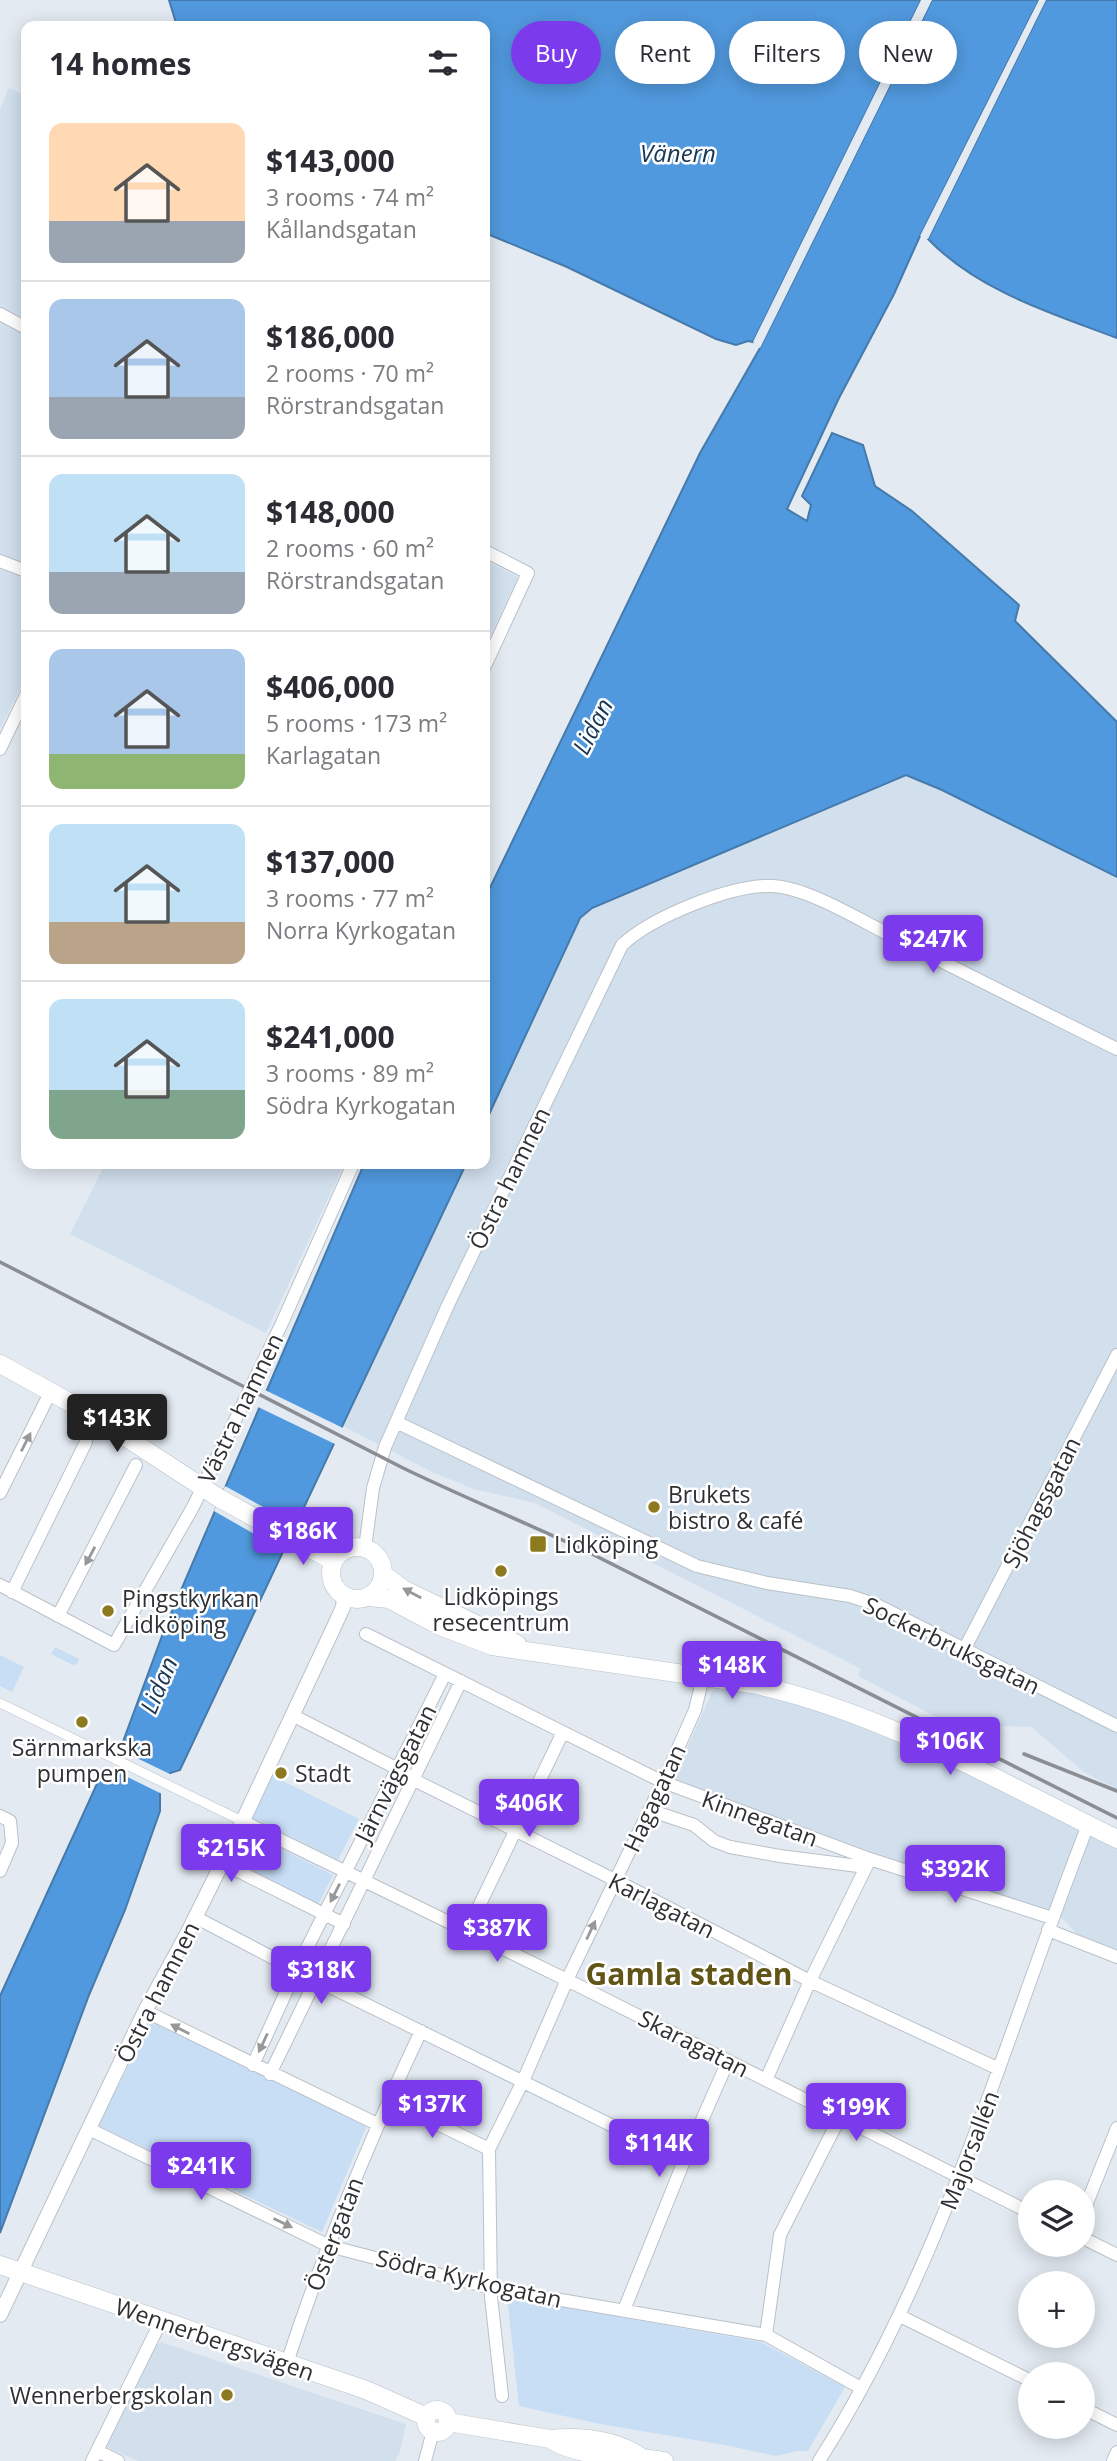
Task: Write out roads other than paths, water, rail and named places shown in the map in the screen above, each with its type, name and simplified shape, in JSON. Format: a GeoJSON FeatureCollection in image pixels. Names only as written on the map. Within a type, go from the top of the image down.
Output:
{"type":"FeatureCollection","features":[{"type":"Feature","properties":{"kind":"main road"},"geometry":{"type":"LineString","coordinates":[[0,1364],[51,1391],[202,1488],[333,1561]]}},
{"type":"Feature","properties":{"kind":"main road"},"geometry":{"type":"LineString","coordinates":[[369,1597],[379,1587],[383,1574],[379,1558],[365,1548],[347,1549],[333,1561],[331,1577],[338,1591],[344,1596],[359,1600],[369,1597],[389,1599],[440,1626],[492,1646],[792,1693],[952,1756],[1117,1839]]}},
{"type":"Feature","properties":{"kind":"main road"},"geometry":{"type":"LineString","coordinates":[[383,1574],[429,1602],[539,1654]]}},
{"type":"Feature","properties":{"kind":"main road","name":"Wennerbergsvägen"},"geometry":{"type":"LineString","coordinates":[[1,2265],[366,2390],[436,2423],[550,2439],[600,2441],[624,2446],[641,2457]]}},
{"type":"Feature","properties":{"kind":"main road","name":"Wennerbergsvägen"},"geometry":{"type":"LineString","coordinates":[[550,2439],[592,2457],[641,2457],[664,2461]]}},
{"type":"Feature","properties":{"kind":"street"},"geometry":{"type":"LineString","coordinates":[[0,314],[21,325]]}},
{"type":"Feature","properties":{"kind":"street"},"geometry":{"type":"LineString","coordinates":[[490,554],[528,573],[490,655]]}},
{"type":"Feature","properties":{"kind":"street"},"geometry":{"type":"LineString","coordinates":[[0,561],[21,569]]}},
{"type":"Feature","properties":{"kind":"street"},"geometry":{"type":"LineString","coordinates":[[0,749],[21,705]]}},
{"type":"Feature","properties":{"kind":"street","name":"Östra hamnen"},"geometry":{"type":"LineString","coordinates":[[365,1548],[377,1468],[396,1422],[453,1296],[622,944],[636,932],[702,901],[749,888],[787,888],[809,895],[1117,1049]]}},
{"type":"Feature","properties":{"kind":"street","name":"Västra hamnen"},"geometry":{"type":"LineString","coordinates":[[58,1616],[114,1645],[190,1513],[282,1323],[351,1169]]}},
{"type":"Feature","properties":{"kind":"street","name":"Sjöhagsgatan"},"geometry":{"type":"LineString","coordinates":[[965,1648],[1117,1355]]}},
{"type":"Feature","properties":{"kind":"street"},"geometry":{"type":"LineString","coordinates":[[0,1493],[51,1391]]}},
{"type":"Feature","properties":{"kind":"street","name":"Sockerbruksgatan"},"geometry":{"type":"LineString","coordinates":[[396,1422],[543,1491],[677,1559],[725,1575],[862,1599],[899,1615],[1117,1726]]}},
{"type":"Feature","properties":{"kind":"street"},"geometry":{"type":"LineString","coordinates":[[86,1442],[73,1471],[6,1589],[58,1616],[136,1465]]}},
{"type":"Feature","properties":{"kind":"street","name":"Östra hamnen"},"geometry":{"type":"LineString","coordinates":[[0,2315],[145,2011],[222,1863],[333,1629],[344,1596]]}},
{"type":"Feature","properties":{"kind":"street","name":"Kinnegatan"},"geometry":{"type":"LineString","coordinates":[[366,1634],[663,1782],[868,1863],[1050,1924],[1117,1957]]}},
{"type":"Feature","properties":{"kind":"street","name":"Järnvägsgatan"},"geometry":{"type":"LineString","coordinates":[[253,2065],[296,1970],[445,1674]]}},
{"type":"Feature","properties":{"kind":"street","name":"Hagagatan"},"geometry":{"type":"LineString","coordinates":[[502,2396],[491,2288],[489,2149],[663,1782],[695,1710],[703,1677]]}},
{"type":"Feature","properties":{"kind":"street","name":"Järnvägsgatan"},"geometry":{"type":"LineString","coordinates":[[270,2074],[461,1682]]}},
{"type":"Feature","properties":{"kind":"street"},"geometry":{"type":"LineString","coordinates":[[0,1703],[242,1821]]}},
{"type":"Feature","properties":{"kind":"street","name":"Karlagatan"},"geometry":{"type":"LineString","coordinates":[[292,1715],[810,1981],[999,2069]]}},
{"type":"Feature","properties":{"kind":"street"},"geometry":{"type":"LineString","coordinates":[[467,1931],[563,1732]]}},
{"type":"Feature","properties":{"kind":"street"},"geometry":{"type":"LineString","coordinates":[[649,1811],[694,1825],[713,1841],[730,1847],[780,1856],[868,1863],[810,1981],[766,2080]]}},
{"type":"Feature","properties":{"kind":"street"},"geometry":{"type":"LineString","coordinates":[[0,1871],[12,1843],[5,1819]]}},
{"type":"Feature","properties":{"kind":"street","name":"Skaragatan"},"geometry":{"type":"LineString","coordinates":[[242,1821],[567,1980],[1018,2207]]}},
{"type":"Feature","properties":{"kind":"street","name":"Majorsallén"},"geometry":{"type":"LineString","coordinates":[[820,2461],[900,2316],[960,2178],[1088,1825]]}},
{"type":"Feature","properties":{"kind":"street"},"geometry":{"type":"LineString","coordinates":[[222,1863],[344,1924]]}},
{"type":"Feature","properties":{"kind":"street"},"geometry":{"type":"LineString","coordinates":[[195,1917],[296,1970],[684,2161]]}},
{"type":"Feature","properties":{"kind":"street"},"geometry":{"type":"LineString","coordinates":[[145,2011],[377,2124]]}},
{"type":"Feature","properties":{"kind":"street","name":"Östergatan"},"geometry":{"type":"LineString","coordinates":[[287,2362],[377,2124],[421,2031]]}},
{"type":"Feature","properties":{"kind":"street"},"geometry":{"type":"LineString","coordinates":[[624,2311],[684,2161],[728,2061]]}},
{"type":"Feature","properties":{"kind":"street"},"geometry":{"type":"LineString","coordinates":[[388,2100],[489,2149]]}},
{"type":"Feature","properties":{"kind":"street"},"geometry":{"type":"LineString","coordinates":[[766,2335],[780,2235],[840,2117]]}},
{"type":"Feature","properties":{"kind":"street"},"geometry":{"type":"LineString","coordinates":[[1095,2183],[1117,2128]]}},
{"type":"Feature","properties":{"kind":"street","name":"Södra Kyrkogatan"},"geometry":{"type":"LineString","coordinates":[[89,2129],[329,2246],[491,2288],[766,2335],[861,2388]]}},
{"type":"Feature","properties":{"kind":"street"},"geometry":{"type":"LineString","coordinates":[[1095,2244],[1117,2255]]}},
{"type":"Feature","properties":{"kind":"street"},"geometry":{"type":"LineString","coordinates":[[900,2316],[1018,2375]]}},
{"type":"Feature","properties":{"kind":"street"},"geometry":{"type":"LineString","coordinates":[[118,2461],[94,2456],[161,2321]]}},
{"type":"Feature","properties":{"kind":"street"},"geometry":{"type":"LineString","coordinates":[[1095,2414],[1117,2425]]}},
{"type":"Feature","properties":{"kind":"street"},"geometry":{"type":"LineString","coordinates":[[425,2461],[436,2423]]}},
{"type":"Feature","properties":{"kind":"street"},"geometry":{"type":"LineString","coordinates":[[1113,2461],[1117,2452]]}},
{"type":"Feature","properties":{"kind":"water","name":"Vänern"},"geometry":{"type":"Polygon","coordinates":[[[169,0],[921,0],[911,21],[859,21],[859,84],[880,84],[753,342],[736,345],[716,339],[567,267],[490,235],[490,21],[175,21],[169,0]]]}},
{"type":"Feature","properties":{"kind":"water","name":"Lidan"},"geometry":{"type":"Polygon","coordinates":[[[932,0],[1039,0],[920,236],[894,294],[839,398],[787,509],[807,521],[811,505],[802,496],[832,433],[863,445],[875,486],[912,511],[1019,605],[1015,621],[1117,722],[1117,877],[942,790],[906,775],[592,908],[580,918],[490,1112],[490,888],[700,453],[760,348],[890,84],[957,84],[957,21],[922,21],[932,0]]]}},
{"type":"Feature","properties":{"kind":"water"},"geometry":{"type":"Polygon","coordinates":[[[1046,0],[1117,0],[1117,338],[992,287],[969,273],[928,239],[1046,0]]]}},
{"type":"Feature","properties":{"kind":"water","name":"Lidan"},"geometry":{"type":"Polygon","coordinates":[[[362,1169],[464,1169],[180,1770],[170,1773],[160,1791],[160,1811],[125,1910],[89,1995],[0,2233],[0,1996],[101,1775],[121,1747],[166,1625],[362,1169]]]}},
{"type":"Feature","properties":{"kind":"railway"},"geometry":{"type":"LineString","coordinates":[[0,1262],[403,1468],[584,1550],[1117,1818]]}},
{"type":"Feature","properties":{"kind":"railway"},"geometry":{"type":"LineString","coordinates":[[1024,1754],[1117,1791]]}},
{"type":"Feature","properties":{"kind":"place","name":"Brukets bistro & café"},"geometry":{"type":"Point","coordinates":[654,1507]}},
{"type":"Feature","properties":{"kind":"place","name":"Lidköping"},"geometry":{"type":"Point","coordinates":[538,1544]}},
{"type":"Feature","properties":{"kind":"place","name":"Lidköpings resecentrum"},"geometry":{"type":"Point","coordinates":[501,1571]}},
{"type":"Feature","properties":{"kind":"place","name":"Pingstkyrkan Lidköping"},"geometry":{"type":"Point","coordinates":[108,1611]}},
{"type":"Feature","properties":{"kind":"place","name":"Särnmarkska pumpen"},"geometry":{"type":"Point","coordinates":[82,1722]}},
{"type":"Feature","properties":{"kind":"place","name":"Stadt"},"geometry":{"type":"Point","coordinates":[281,1773]}},
{"type":"Feature","properties":{"kind":"place","name":"Wennerbergskolan"},"geometry":{"type":"Point","coordinates":[227,2395]}},
{"type":"Feature","properties":{"kind":"district","name":"Gamla staden"},"geometry":{"type":"Point","coordinates":[689,1973]}}]}
